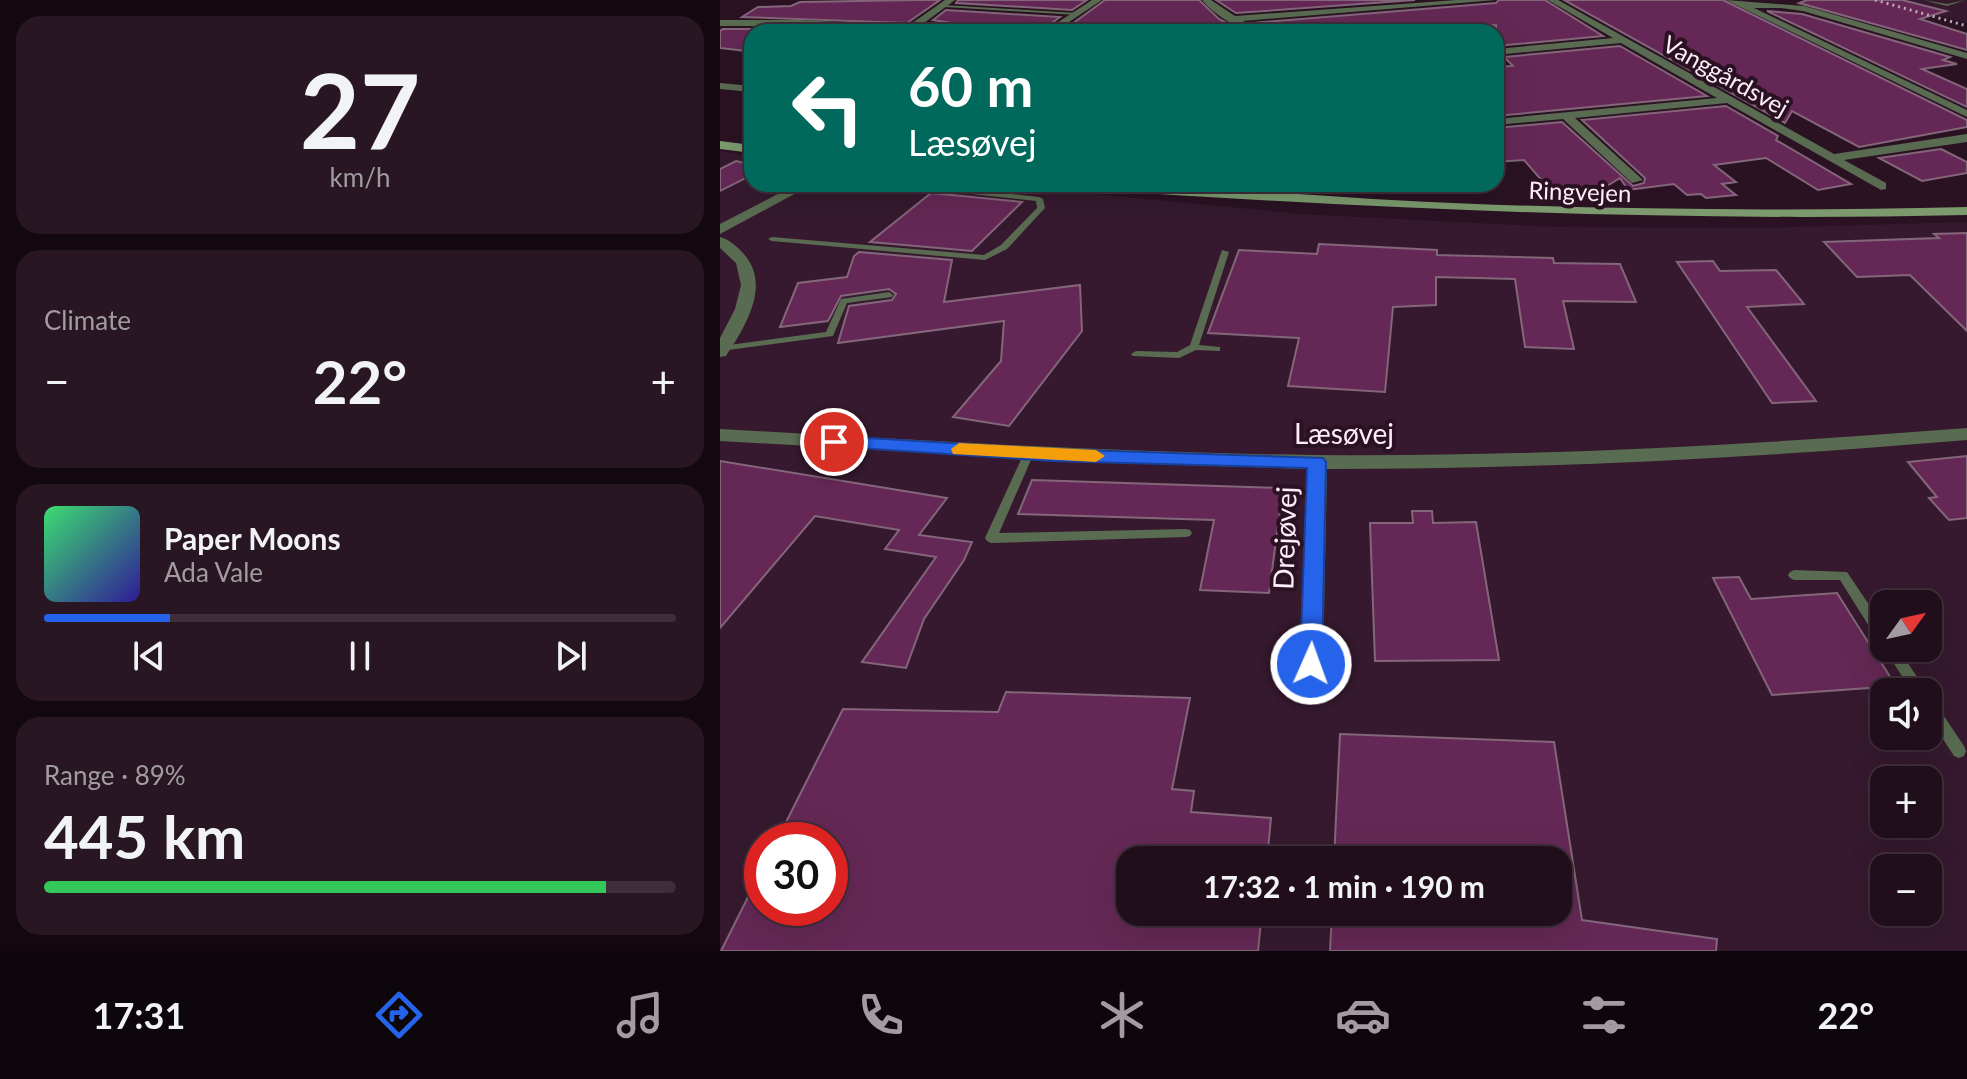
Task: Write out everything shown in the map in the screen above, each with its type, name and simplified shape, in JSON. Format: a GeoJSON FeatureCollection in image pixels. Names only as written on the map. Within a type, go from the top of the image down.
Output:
{"type":"FeatureCollection","features":[{"type":"Feature","properties":{"kind":"main road"},"geometry":{"type":"LineString","coordinates":[[720,133],[744,136]]}},
{"type":"Feature","properties":{"kind":"main road"},"geometry":{"type":"LineString","coordinates":[[720,145],[744,148]]}},
{"type":"Feature","properties":{"kind":"main road","name":"Ringvejen"},"geometry":{"type":"LineString","coordinates":[[1204,192],[1335,203],[1557,213],[1800,215],[1967,211]]}},
{"type":"Feature","properties":{"kind":"street"},"geometry":{"type":"LineString","coordinates":[[1061,24],[1098,0]]}},
{"type":"Feature","properties":{"kind":"street"},"geometry":{"type":"LineString","coordinates":[[1206,0],[1212,7],[1242,24]]}},
{"type":"Feature","properties":{"kind":"street"},"geometry":{"type":"LineString","coordinates":[[1233,19],[1492,0]]}},
{"type":"Feature","properties":{"kind":"street","name":"Vanggårdsvej"},"geometry":{"type":"LineString","coordinates":[[1552,0],[1881,186]]}},
{"type":"Feature","properties":{"kind":"street"},"geometry":{"type":"LineString","coordinates":[[1730,0],[1967,114]]}},
{"type":"Feature","properties":{"kind":"street"},"geometry":{"type":"LineString","coordinates":[[923,23],[948,3]]}},
{"type":"Feature","properties":{"kind":"street"},"geometry":{"type":"LineString","coordinates":[[1743,7],[1781,5],[1804,9],[1967,56]]}},
{"type":"Feature","properties":{"kind":"street"},"geometry":{"type":"LineString","coordinates":[[720,23],[814,24]]}},
{"type":"Feature","properties":{"kind":"street"},"geometry":{"type":"LineString","coordinates":[[1504,51],[1624,40]]}},
{"type":"Feature","properties":{"kind":"street"},"geometry":{"type":"LineString","coordinates":[[720,86],[744,88]]}},
{"type":"Feature","properties":{"kind":"street"},"geometry":{"type":"LineString","coordinates":[[1504,121],[1729,100]]}},
{"type":"Feature","properties":{"kind":"street"},"geometry":{"type":"LineString","coordinates":[[1565,115],[1637,180]]}},
{"type":"Feature","properties":{"kind":"street"},"geometry":{"type":"LineString","coordinates":[[1833,158],[1967,138]]}},
{"type":"Feature","properties":{"kind":"street"},"geometry":{"type":"LineString","coordinates":[[720,217],[765,192]]}},
{"type":"Feature","properties":{"kind":"street"},"geometry":{"type":"LineString","coordinates":[[720,230],[792,192]]}},
{"type":"Feature","properties":{"kind":"street"},"geometry":{"type":"LineString","coordinates":[[720,241],[743,263],[748,274],[749,291],[721,351]]}},
{"type":"Feature","properties":{"kind":"street","name":"Læsøvej"},"geometry":{"type":"LineString","coordinates":[[720,435],[1029,453],[1317,462],[1578,459],[1817,447],[1967,434]]}},
{"type":"Feature","properties":{"kind":"street","name":"Drejøvej"},"geometry":{"type":"LineString","coordinates":[[1311,664],[1317,462]]}},
{"type":"Feature","properties":{"kind":"lane"},"geometry":{"type":"LineString","coordinates":[[1925,0],[1947,5],[1964,0]]}},
{"type":"Feature","properties":{"kind":"lane"},"geometry":{"type":"LineString","coordinates":[[948,3],[1077,14]]}},
{"type":"Feature","properties":{"kind":"lane"},"geometry":{"type":"LineString","coordinates":[[923,23],[934,24]]}},
{"type":"Feature","properties":{"kind":"lane"},"geometry":{"type":"LineString","coordinates":[[772,239],[985,258],[1004,247],[1041,208],[1039,199],[972,192]]}},
{"type":"Feature","properties":{"kind":"lane"},"geometry":{"type":"LineString","coordinates":[[1194,347],[1225,252]]}},
{"type":"Feature","properties":{"kind":"lane"},"geometry":{"type":"LineString","coordinates":[[721,351],[830,334],[844,301],[889,295]]}},
{"type":"Feature","properties":{"kind":"lane"},"geometry":{"type":"LineString","coordinates":[[1136,354],[1179,355],[1194,347],[1217,349]]}},
{"type":"Feature","properties":{"kind":"lane"},"geometry":{"type":"LineString","coordinates":[[1029,453],[991,538],[1186,533]]}},
{"type":"Feature","properties":{"kind":"lane"},"geometry":{"type":"LineString","coordinates":[[1794,575],[1843,575],[1870,616]]}},
{"type":"Feature","properties":{"kind":"lane"},"geometry":{"type":"LineString","coordinates":[[1942,725],[1959,751]]}},
{"type":"Feature","properties":{"kind":"shaded area"},"geometry":{"type":"Polygon","coordinates":[[[1885,0],[1967,0],[1967,23],[1919,10],[1885,0]]]}},
{"type":"Feature","properties":{"kind":"shaded area"},"geometry":{"type":"Polygon","coordinates":[[[720,151],[744,155],[744,192],[1073,192],[1302,214],[1553,227],[1762,228],[1967,222],[1967,951],[720,951],[720,151]]]}},
{"type":"Feature","properties":{"kind":"building"},"geometry":{"type":"Polygon","coordinates":[[[940,0],[907,23],[742,17],[758,7],[791,6],[800,2],[940,0]]]}},
{"type":"Feature","properties":{"kind":"building"},"geometry":{"type":"Polygon","coordinates":[[[958,0],[1087,0],[1072,10],[956,3],[958,0]]]}},
{"type":"Feature","properties":{"kind":"building"},"geometry":{"type":"Polygon","coordinates":[[[1105,0],[1199,0],[1229,24],[1072,24],[1105,0]]]}},
{"type":"Feature","properties":{"kind":"building"},"geometry":{"type":"Polygon","coordinates":[[[1216,0],[1415,0],[1236,13],[1216,0]]]}},
{"type":"Feature","properties":{"kind":"building"},"geometry":{"type":"Polygon","coordinates":[[[1499,0],[1545,0],[1603,36],[1504,45],[1504,24],[1252,23],[1496,3],[1499,0]]]}},
{"type":"Feature","properties":{"kind":"building"},"geometry":{"type":"Polygon","coordinates":[[[1564,0],[1723,0],[1967,120],[1967,127],[1859,147],[1792,111],[1785,123],[1564,0]]]}},
{"type":"Feature","properties":{"kind":"building"},"geometry":{"type":"Polygon","coordinates":[[[1807,0],[1902,0],[1946,11],[1920,19],[1967,34],[1967,50],[1799,3],[1807,0]]]}},
{"type":"Feature","properties":{"kind":"building"},"geometry":{"type":"Polygon","coordinates":[[[946,10],[1060,17],[1050,24],[958,24],[933,20],[946,10]]]}},
{"type":"Feature","properties":{"kind":"building"},"geometry":{"type":"Polygon","coordinates":[[[1767,11],[1802,14],[1950,57],[1943,60],[1957,64],[1922,69],[1967,89],[1967,107],[1767,11]]]}},
{"type":"Feature","properties":{"kind":"building"},"geometry":{"type":"Polygon","coordinates":[[[744,29],[744,51],[720,48],[720,31],[744,29]]]}},
{"type":"Feature","properties":{"kind":"building"},"geometry":{"type":"Polygon","coordinates":[[[1620,46],[1707,96],[1504,115],[1504,67],[1513,66],[1504,57],[1620,46]]]}},
{"type":"Feature","properties":{"kind":"building"},"geometry":{"type":"Polygon","coordinates":[[[1726,106],[1851,184],[1818,190],[1766,158],[1714,165],[1736,182],[1722,184],[1736,195],[1706,198],[1701,194],[1687,195],[1674,184],[1628,190],[1620,178],[1607,186],[1610,192],[1583,195],[1575,187],[1550,190],[1524,160],[1504,161],[1504,127],[1562,122],[1633,186],[1644,183],[1645,178],[1582,120],[1726,106]]]}},
{"type":"Feature","properties":{"kind":"building"},"geometry":{"type":"Polygon","coordinates":[[[1941,149],[1967,162],[1967,173],[1922,181],[1879,158],[1941,149]]]}},
{"type":"Feature","properties":{"kind":"building"},"geometry":{"type":"Polygon","coordinates":[[[736,161],[744,163],[744,179],[720,191],[720,169],[736,161]]]}},
{"type":"Feature","properties":{"kind":"building"},"geometry":{"type":"Polygon","coordinates":[[[931,193],[1022,202],[972,251],[870,242],[931,193]]]}},
{"type":"Feature","properties":{"kind":"building"},"geometry":{"type":"Polygon","coordinates":[[[1967,233],[1967,331],[1910,275],[1857,277],[1824,242],[1939,238],[1934,234],[1967,233]]]}},
{"type":"Feature","properties":{"kind":"building"},"geometry":{"type":"Polygon","coordinates":[[[1319,244],[1437,250],[1437,255],[1553,258],[1554,263],[1620,264],[1636,302],[1563,301],[1574,349],[1525,347],[1515,279],[1436,277],[1436,305],[1393,307],[1385,392],[1288,386],[1299,338],[1208,333],[1239,250],[1317,254],[1319,244]]]}},
{"type":"Feature","properties":{"kind":"building"},"geometry":{"type":"Polygon","coordinates":[[[859,252],[952,260],[944,302],[1080,285],[1082,331],[1009,426],[953,417],[1001,361],[1004,321],[838,343],[849,306],[892,300],[896,294],[889,289],[841,296],[828,321],[780,327],[798,283],[847,277],[854,256],[859,252]]]}},
{"type":"Feature","properties":{"kind":"building"},"geometry":{"type":"Polygon","coordinates":[[[1713,261],[1720,271],[1776,270],[1804,304],[1747,307],[1816,401],[1772,403],[1677,262],[1713,261]]]}},
{"type":"Feature","properties":{"kind":"building"},"geometry":{"type":"Polygon","coordinates":[[[1967,456],[1967,518],[1949,520],[1929,498],[1937,497],[1908,462],[1967,456]]]}},
{"type":"Feature","properties":{"kind":"building"},"geometry":{"type":"Polygon","coordinates":[[[720,461],[947,498],[919,535],[972,542],[964,560],[924,619],[906,668],[862,662],[936,557],[885,549],[899,530],[815,516],[720,628],[720,461]]]}},
{"type":"Feature","properties":{"kind":"building"},"geometry":{"type":"Polygon","coordinates":[[[1032,480],[1283,488],[1269,593],[1200,590],[1214,520],[1018,514],[1032,480]]]}},
{"type":"Feature","properties":{"kind":"building"},"geometry":{"type":"Polygon","coordinates":[[[1412,511],[1432,511],[1433,523],[1476,522],[1499,660],[1375,661],[1370,523],[1413,523],[1412,511]]]}},
{"type":"Feature","properties":{"kind":"building"},"geometry":{"type":"Polygon","coordinates":[[[1739,577],[1751,599],[1837,593],[1870,645],[1870,662],[1881,662],[1891,678],[1870,678],[1870,688],[1772,695],[1713,578],[1739,577]]]}},
{"type":"Feature","properties":{"kind":"building"},"geometry":{"type":"Polygon","coordinates":[[[1006,692],[1190,698],[1172,789],[1194,791],[1191,812],[1271,818],[1268,846],[1116,846],[1116,926],[1261,926],[1258,951],[721,951],[744,905],[744,926],[848,926],[848,822],[786,822],[843,709],[998,712],[1006,692]]]}},
{"type":"Feature","properties":{"kind":"building"},"geometry":{"type":"Polygon","coordinates":[[[1340,734],[1554,742],[1570,846],[1335,846],[1340,734]]]}},
{"type":"Feature","properties":{"kind":"building"},"geometry":{"type":"Polygon","coordinates":[[[1572,856],[1582,920],[1717,939],[1716,951],[1330,951],[1331,926],[1572,926],[1572,856]]]}},
{"type":"Feature","properties":{"kind":"railway"},"geometry":{"type":"LineString","coordinates":[[1875,0],[1967,26]]}},
{"type":"Feature","properties":{"kind":"slow traffic"},"geometry":{"type":"LineString","coordinates":[[959,449],[1096,456]]}},
{"type":"Feature","properties":{"kind":"route"},"geometry":{"type":"LineString","coordinates":[[834,442],[1051,455],[1317,462],[1311,664]]}}]}
